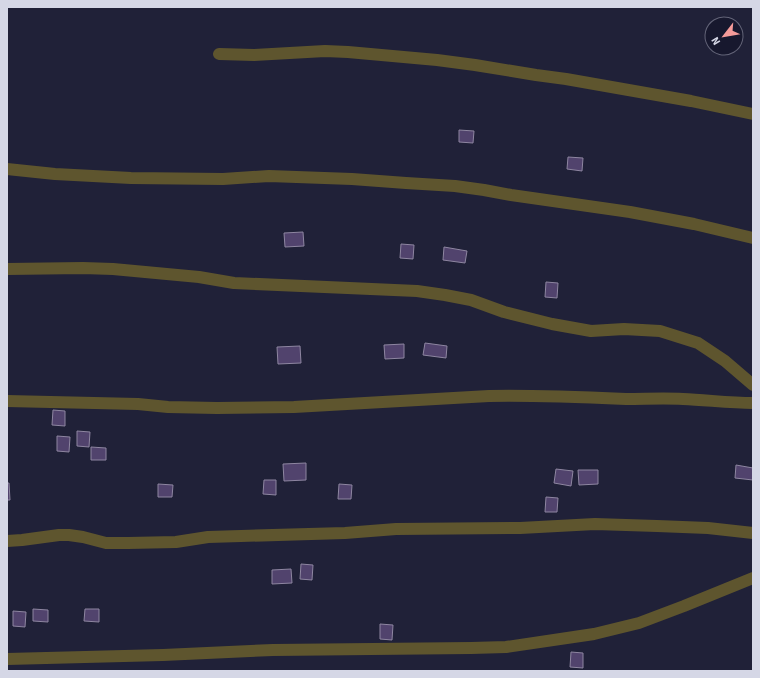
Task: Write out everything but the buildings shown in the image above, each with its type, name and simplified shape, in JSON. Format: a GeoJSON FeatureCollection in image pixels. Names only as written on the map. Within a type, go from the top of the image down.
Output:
{"type":"FeatureCollection","features":[{"type":"Feature","properties":{"kind":"street"},"geometry":{"type":"LineString","coordinates":[[219,54],[254,55],[332,52],[437,60],[566,79],[691,101],[753,114]]}},
{"type":"Feature","properties":{"kind":"street"},"geometry":{"type":"LineString","coordinates":[[7,169],[55,174],[131,178],[223,179],[269,176],[352,178],[455,186],[630,212],[694,224],[753,238]]}},
{"type":"Feature","properties":{"kind":"street"},"geometry":{"type":"LineString","coordinates":[[7,269],[113,269],[199,277],[234,283],[417,290],[471,300],[511,314],[552,324],[591,331],[624,329],[660,330],[698,343],[725,361],[753,385]]}},
{"type":"Feature","properties":{"kind":"street"},"geometry":{"type":"LineString","coordinates":[[7,401],[138,404],[168,408],[294,407],[516,396],[684,399],[728,403],[753,403]]}},
{"type":"Feature","properties":{"kind":"street"},"geometry":{"type":"LineString","coordinates":[[7,542],[64,535],[83,537],[106,543],[128,543],[176,542],[208,537],[396,529],[520,528],[595,524],[708,528],[753,534]]}},
{"type":"Feature","properties":{"kind":"street"},"geometry":{"type":"LineString","coordinates":[[7,659],[164,656],[273,650],[506,647],[594,634],[639,623],[753,578]]}}]}
